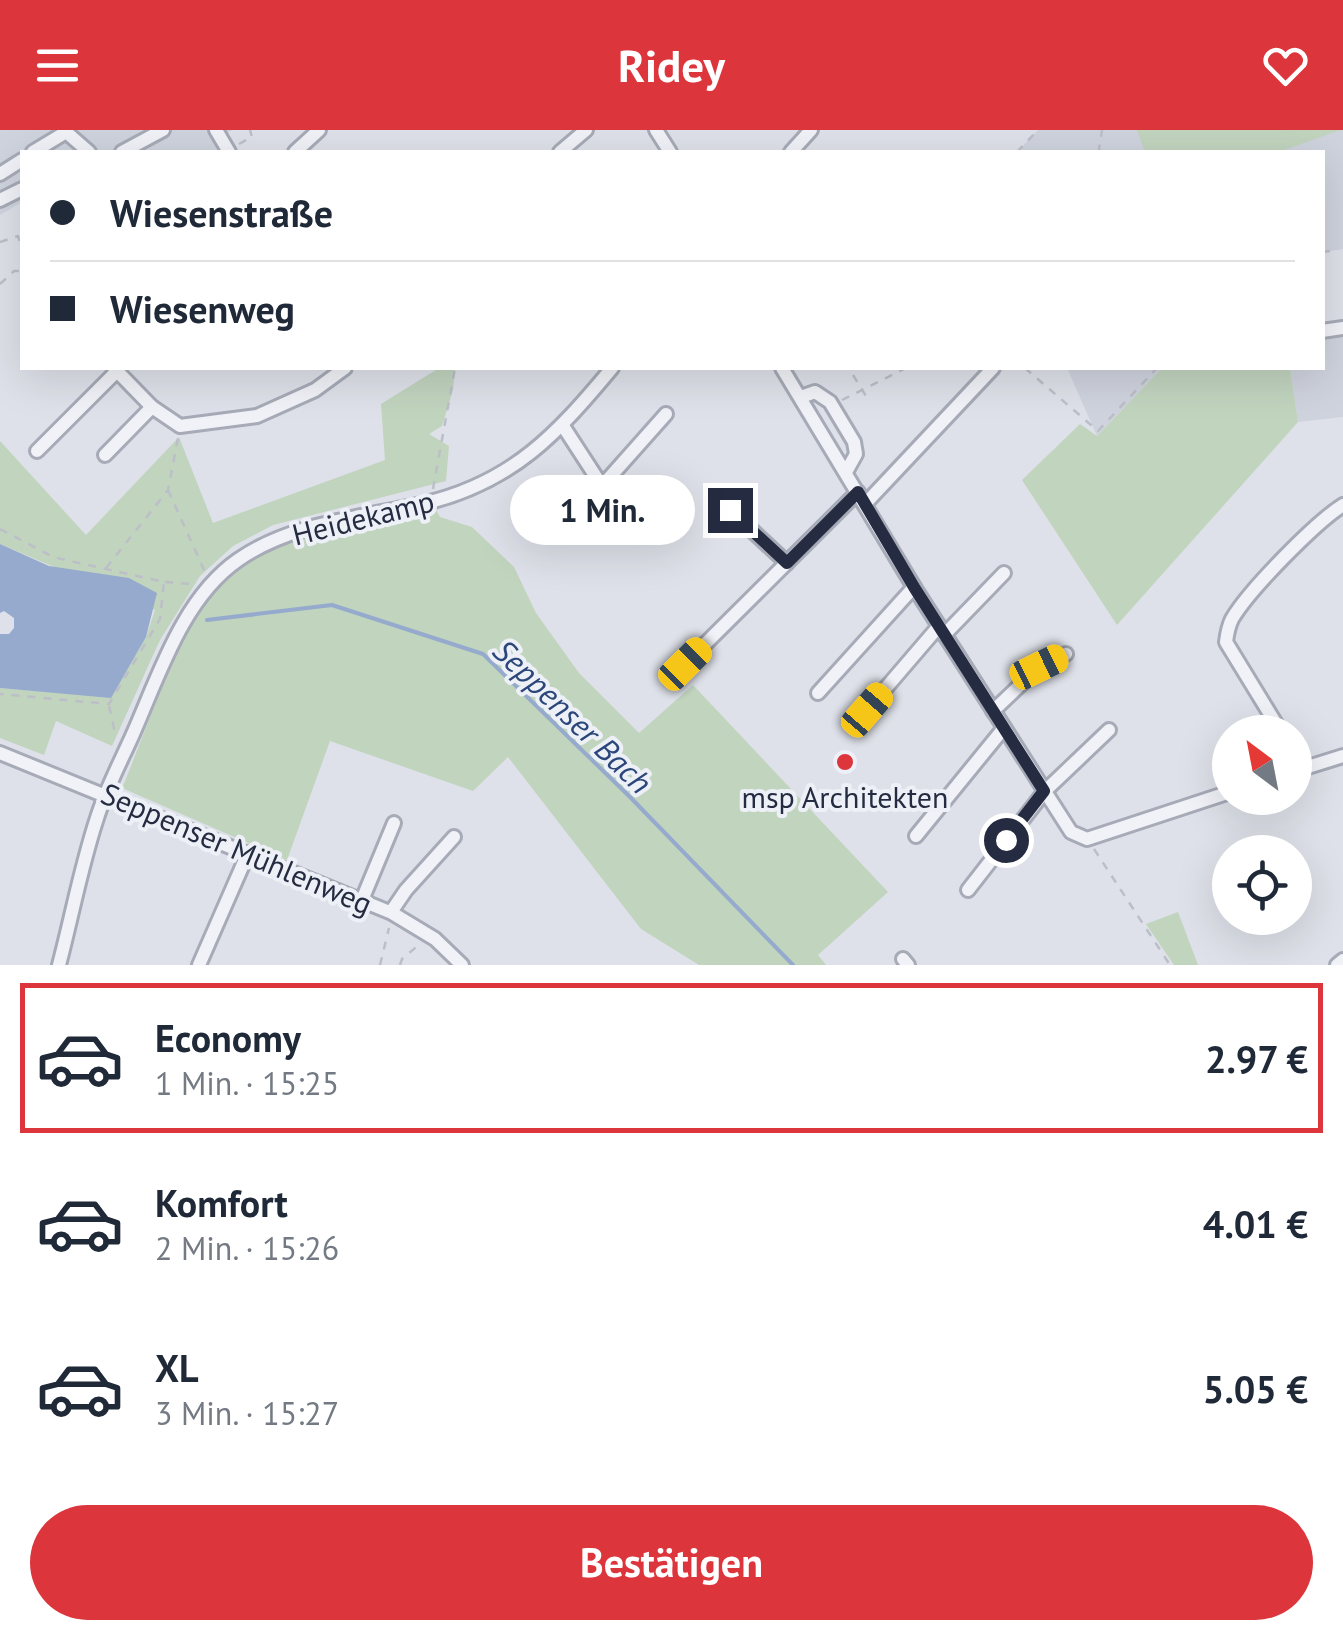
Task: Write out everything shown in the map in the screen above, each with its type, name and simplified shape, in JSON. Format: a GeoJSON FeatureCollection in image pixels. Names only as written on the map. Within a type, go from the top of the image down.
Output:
{"type":"FeatureCollection","features":[{"type":"Feature","properties":{"kind":"street"},"geometry":{"type":"LineString","coordinates":[[147,147],[163,130]]}},
{"type":"Feature","properties":{"kind":"street"},"geometry":{"type":"LineString","coordinates":[[297,150],[319,130]]}},
{"type":"Feature","properties":{"kind":"street"},"geometry":{"type":"LineString","coordinates":[[562,150],[586,130]]}},
{"type":"Feature","properties":{"kind":"street"},"geometry":{"type":"LineString","coordinates":[[794,150],[811,130]]}},
{"type":"Feature","properties":{"kind":"street"},"geometry":{"type":"LineString","coordinates":[[37,150],[66,132],[87,150]]}},
{"type":"Feature","properties":{"kind":"street"},"geometry":{"type":"LineString","coordinates":[[37,451],[115,370]]}},
{"type":"Feature","properties":{"kind":"street"},"geometry":{"type":"LineString","coordinates":[[117,370],[152,407],[180,426],[257,416],[314,390],[342,370]]}},
{"type":"Feature","properties":{"kind":"street","name":"Heidekamp"},"geometry":{"type":"LineString","coordinates":[[58,965],[106,794],[180,631],[211,585],[235,561],[292,534],[431,502],[485,482],[532,454],[563,426],[610,370]]}},
{"type":"Feature","properties":{"kind":"street"},"geometry":{"type":"LineString","coordinates":[[783,370],[914,587],[1071,832],[1087,838],[1212,798]]}},
{"type":"Feature","properties":{"kind":"street"},"geometry":{"type":"LineString","coordinates":[[685,664],[787,563],[862,498],[990,370]]}},
{"type":"Feature","properties":{"kind":"street"},"geometry":{"type":"LineString","coordinates":[[801,397],[815,392],[832,404],[854,442],[856,454],[846,472]]}},
{"type":"Feature","properties":{"kind":"street"},"geometry":{"type":"LineString","coordinates":[[105,455],[152,407]]}},
{"type":"Feature","properties":{"kind":"street"},"geometry":{"type":"LineString","coordinates":[[602,486],[666,414]]}},
{"type":"Feature","properties":{"kind":"street"},"geometry":{"type":"LineString","coordinates":[[563,426],[624,520]]}},
{"type":"Feature","properties":{"kind":"street"},"geometry":{"type":"LineString","coordinates":[[1271,715],[1226,642],[1229,624],[1264,581],[1343,505]]}},
{"type":"Feature","properties":{"kind":"street"},"geometry":{"type":"LineString","coordinates":[[730,510],[787,563]]}},
{"type":"Feature","properties":{"kind":"street"},"geometry":{"type":"LineString","coordinates":[[867,710],[941,630],[1004,573]]}},
{"type":"Feature","properties":{"kind":"street"},"geometry":{"type":"LineString","coordinates":[[818,692],[914,587]]}},
{"type":"Feature","properties":{"kind":"street"},"geometry":{"type":"LineString","coordinates":[[993,711],[1039,667],[1066,654]]}},
{"type":"Feature","properties":{"kind":"street"},"geometry":{"type":"LineString","coordinates":[[916,836],[1004,728]]}},
{"type":"Feature","properties":{"kind":"street"},"geometry":{"type":"LineString","coordinates":[[968,890],[1044,791],[1109,730]]}},
{"type":"Feature","properties":{"kind":"street","name":"Seppenser Mühlenweg"},"geometry":{"type":"LineString","coordinates":[[0,752],[392,912],[429,935],[462,965]]}},
{"type":"Feature","properties":{"kind":"street"},"geometry":{"type":"LineString","coordinates":[[1312,765],[1343,756]]}},
{"type":"Feature","properties":{"kind":"street"},"geometry":{"type":"LineString","coordinates":[[362,900],[394,823]]}},
{"type":"Feature","properties":{"kind":"street"},"geometry":{"type":"LineString","coordinates":[[392,912],[406,890],[454,837]]}},
{"type":"Feature","properties":{"kind":"street"},"geometry":{"type":"LineString","coordinates":[[199,965],[248,852]]}},
{"type":"Feature","properties":{"kind":"street"},"geometry":{"type":"LineString","coordinates":[[1337,965],[1343,960]]}},
{"type":"Feature","properties":{"kind":"path"},"geometry":{"type":"LineString","coordinates":[[231,150],[252,136],[250,130]]}},
{"type":"Feature","properties":{"kind":"path"},"geometry":{"type":"LineString","coordinates":[[1019,150],[1038,130]]}},
{"type":"Feature","properties":{"kind":"path"},"geometry":{"type":"LineString","coordinates":[[0,242],[18,236],[20,243]]}},
{"type":"Feature","properties":{"kind":"path"},"geometry":{"type":"LineString","coordinates":[[1325,252],[1330,251]]}},
{"type":"Feature","properties":{"kind":"path"},"geometry":{"type":"LineString","coordinates":[[0,284],[14,271],[20,271]]}},
{"type":"Feature","properties":{"kind":"path"},"geometry":{"type":"LineString","coordinates":[[440,489],[432,490],[455,370]]}},
{"type":"Feature","properties":{"kind":"path"},"geometry":{"type":"LineString","coordinates":[[832,404],[864,392],[902,370]]}},
{"type":"Feature","properties":{"kind":"path"},"geometry":{"type":"LineString","coordinates":[[1027,370],[1098,431],[1155,370]]}},
{"type":"Feature","properties":{"kind":"path"},"geometry":{"type":"LineString","coordinates":[[853,374],[869,400]]}},
{"type":"Feature","properties":{"kind":"path"},"geometry":{"type":"LineString","coordinates":[[105,569],[168,490],[180,426]]}},
{"type":"Feature","properties":{"kind":"path"},"geometry":{"type":"LineString","coordinates":[[0,529],[54,557],[164,582],[211,585],[168,490]]}},
{"type":"Feature","properties":{"kind":"path"},"geometry":{"type":"LineString","coordinates":[[126,727],[118,743],[108,704],[160,619],[164,582]]}},
{"type":"Feature","properties":{"kind":"path"},"geometry":{"type":"LineString","coordinates":[[0,694],[108,704]]}},
{"type":"Feature","properties":{"kind":"path"},"geometry":{"type":"LineString","coordinates":[[1087,838],[1170,965]]}},
{"type":"Feature","properties":{"kind":"path"},"geometry":{"type":"LineString","coordinates":[[380,965],[392,912]]}},
{"type":"Feature","properties":{"kind":"path"},"geometry":{"type":"LineString","coordinates":[[400,965],[429,935]]}},
{"type":"Feature","properties":{"kind":"shaded area"},"geometry":{"type":"Polygon","coordinates":[[[0,130],[232,130],[226,134],[235,150],[20,150],[20,203],[0,215],[0,130]]]}},
{"type":"Feature","properties":{"kind":"shaded area"},"geometry":{"type":"Polygon","coordinates":[[[1038,130],[1343,130],[1343,249],[1325,252],[1325,150],[1019,150],[1038,130]]]}},
{"type":"Feature","properties":{"kind":"shaded area"},"geometry":{"type":"Polygon","coordinates":[[[1343,328],[1343,417],[1298,422],[1290,370],[1325,370],[1325,331],[1343,328]]]}},
{"type":"Feature","properties":{"kind":"shaded area"},"geometry":{"type":"Polygon","coordinates":[[[1068,370],[1160,370],[1097,436],[1068,370]]]}},
{"type":"Feature","properties":{"kind":"green space"},"geometry":{"type":"Polygon","coordinates":[[[1137,130],[1340,130],[1285,150],[1144,150],[1137,130]]]}},
{"type":"Feature","properties":{"kind":"green space"},"geometry":{"type":"Polygon","coordinates":[[[436,370],[455,370],[442,426],[429,434],[449,446],[446,481],[273,525],[233,546],[200,576],[160,640],[112,746],[56,721],[44,755],[0,738],[0,688],[111,697],[146,637],[155,610],[0,544],[0,441],[86,535],[179,437],[213,523],[385,460],[381,404],[436,370]]]}},
{"type":"Feature","properties":{"kind":"green space"},"geometry":{"type":"Polygon","coordinates":[[[1160,370],[1290,370],[1298,422],[1117,625],[1022,480],[1080,424],[1097,436],[1160,370]]]}},
{"type":"Feature","properties":{"kind":"green space"},"geometry":{"type":"Polygon","coordinates":[[[436,510],[440,517],[472,527],[514,567],[536,613],[579,673],[639,733],[693,685],[888,892],[818,955],[826,965],[699,965],[641,929],[508,757],[473,791],[330,741],[287,860],[122,788],[186,636],[212,595],[237,571],[287,544],[436,510]]]}},
{"type":"Feature","properties":{"kind":"green space"},"geometry":{"type":"Polygon","coordinates":[[[1178,912],[1198,965],[1174,965],[1146,924],[1178,912]]]}},
{"type":"Feature","properties":{"kind":"water"},"geometry":{"type":"Polygon","coordinates":[[[0,544],[49,566],[129,578],[157,593],[146,637],[111,698],[0,688],[0,634],[9,634],[14,618],[4,611],[0,613],[0,544]]]}},
{"type":"Feature","properties":{"kind":"waterway","name":"Seppenser Bach"},"geometry":{"type":"LineString","coordinates":[[207,620],[332,605],[483,654],[630,797],[793,965]]}},
{"type":"Feature","properties":{"kind":"place","name":"msp Architekten"},"geometry":{"type":"Point","coordinates":[845,762]}},
{"type":"Feature","properties":{"kind":"route"},"geometry":{"type":"LineString","coordinates":[[730,510],[787,563],[858,492],[1044,791],[1006,840]]}}]}
